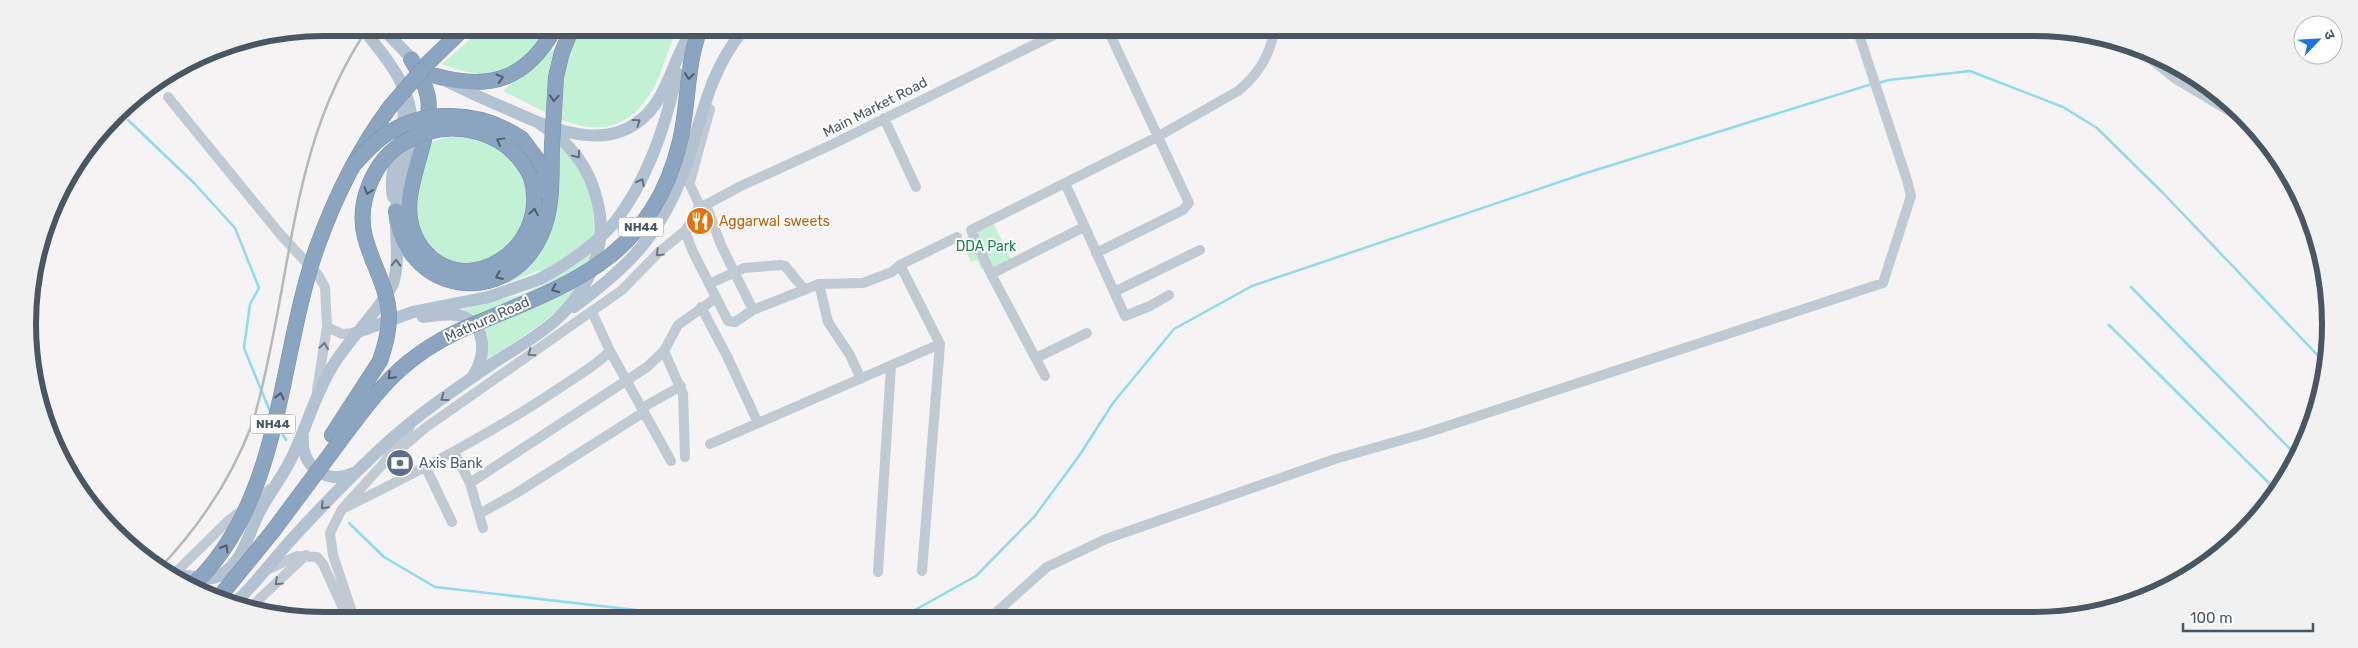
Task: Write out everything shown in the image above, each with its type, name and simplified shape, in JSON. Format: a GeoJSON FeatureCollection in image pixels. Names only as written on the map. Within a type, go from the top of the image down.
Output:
{"type":"FeatureCollection","features":[{"type":"Feature","properties":{"kind":"highway","name":"NH44"},"geometry":{"type":"LineString","coordinates":[[196,582],[220,556],[250,501],[260,476],[284,381],[305,279],[329,214],[351,168],[371,133],[410,82],[457,36]]}},
{"type":"Feature","properties":{"kind":"highway"},"geometry":{"type":"LineString","coordinates":[[436,76],[468,84],[507,77],[534,60],[550,36]]}},
{"type":"Feature","properties":{"kind":"highway"},"geometry":{"type":"LineString","coordinates":[[396,211],[400,235],[404,244],[419,264],[438,277],[460,283],[482,282],[508,272],[528,256],[541,235],[548,213],[551,195],[556,77],[562,52],[569,36]]}},
{"type":"Feature","properties":{"kind":"highway","name":"Mathura Road"},"geometry":{"type":"LineString","coordinates":[[223,593],[296,501],[377,391],[409,359],[437,341],[579,277],[620,249],[641,226],[665,189],[676,157],[684,122],[692,53],[698,36]]}},
{"type":"Feature","properties":{"kind":"highway"},"geometry":{"type":"LineString","coordinates":[[296,501],[332,435],[375,372],[385,347],[389,321],[386,295],[364,235],[363,222],[365,198],[380,165],[394,150],[421,134],[455,128],[477,132],[499,140],[518,156],[531,177],[535,200],[529,229],[518,248],[501,261],[472,270],[456,269],[441,264],[424,251],[409,222],[409,201],[421,152],[428,109],[426,90],[411,59]]}},
{"type":"Feature","properties":{"kind":"highway"},"geometry":{"type":"LineString","coordinates":[[351,168],[382,137],[404,126],[442,116],[476,118],[491,122],[511,132],[528,147],[542,171],[548,213]]}},
{"type":"Feature","properties":{"kind":"main road"},"geometry":{"type":"LineString","coordinates":[[185,575],[211,579],[228,570],[245,547],[258,513],[290,460],[331,368],[393,284],[396,267],[396,211],[411,141],[412,113],[407,94],[368,36]]}},
{"type":"Feature","properties":{"kind":"main road"},"geometry":{"type":"LineString","coordinates":[[376,46],[380,36]]}},
{"type":"Feature","properties":{"kind":"main road"},"geometry":{"type":"LineString","coordinates":[[390,36],[411,59],[436,76],[540,124],[556,133],[577,154],[594,186],[600,210],[600,240],[595,264],[578,294],[556,320]]}},
{"type":"Feature","properties":{"kind":"main road"},"geometry":{"type":"LineString","coordinates":[[540,124],[567,133],[590,136],[610,134],[630,127],[653,106],[689,36]]}},
{"type":"Feature","properties":{"kind":"main road"},"geometry":{"type":"LineString","coordinates":[[239,598],[359,469],[391,440],[471,379],[608,282],[641,250],[687,177],[716,70],[739,36]]}},
{"type":"Feature","properties":{"kind":"main road"},"geometry":{"type":"LineString","coordinates":[[355,334],[428,308],[500,294],[540,279],[588,248],[614,222],[635,194],[654,152],[677,76],[681,51]]}},
{"type":"Feature","properties":{"kind":"main road"},"geometry":{"type":"LineString","coordinates":[[393,320],[450,314],[471,322],[480,334],[483,348],[481,362],[471,379]]}},
{"type":"Feature","properties":{"kind":"main road"},"geometry":{"type":"LineString","coordinates":[[304,431],[303,452],[315,470],[325,476],[337,478],[359,469]]}},
{"type":"Feature","properties":{"kind":"street"},"geometry":{"type":"LineString","coordinates":[[747,36],[725,68],[687,177],[753,310]]}},
{"type":"Feature","properties":{"kind":"street","name":"Main Market Road"},"geometry":{"type":"LineString","coordinates":[[702,207],[741,186],[1052,36]]}},
{"type":"Feature","properties":{"kind":"street"},"geometry":{"type":"LineString","coordinates":[[1096,253],[1187,207],[1187,197],[1111,36]]}},
{"type":"Feature","properties":{"kind":"street"},"geometry":{"type":"LineString","coordinates":[[1045,376],[991,274],[971,230],[1157,137],[1248,83],[1264,62],[1271,47],[1273,36]]}},
{"type":"Feature","properties":{"kind":"street"},"geometry":{"type":"LineString","coordinates":[[997,612],[1048,567],[1106,539],[1335,459],[1423,434],[1883,283],[1911,196],[1859,36]]}},
{"type":"Feature","properties":{"kind":"street"},"geometry":{"type":"LineString","coordinates":[[2156,64],[2176,79],[2223,107]]}},
{"type":"Feature","properties":{"kind":"street"},"geometry":{"type":"LineString","coordinates":[[168,97],[280,234],[322,280],[327,293],[327,327],[316,399]]}},
{"type":"Feature","properties":{"kind":"street"},"geometry":{"type":"LineString","coordinates":[[884,118],[916,187]]}},
{"type":"Feature","properties":{"kind":"street"},"geometry":{"type":"LineString","coordinates":[[1064,184],[1124,315],[1127,317],[1169,295]]}},
{"type":"Feature","properties":{"kind":"street"},"geometry":{"type":"LineString","coordinates":[[383,464],[425,428],[622,290],[658,253],[684,231],[702,207]]}},
{"type":"Feature","properties":{"kind":"street"},"geometry":{"type":"LineString","coordinates":[[991,274],[1084,227]]}},
{"type":"Feature","properties":{"kind":"street"},"geometry":{"type":"LineString","coordinates":[[684,231],[730,323],[735,322],[753,310],[804,288],[819,284],[863,283],[892,272],[957,237]]}},
{"type":"Feature","properties":{"kind":"street"},"geometry":{"type":"LineString","coordinates":[[1114,292],[1200,250]]}},
{"type":"Feature","properties":{"kind":"street"},"geometry":{"type":"LineString","coordinates":[[709,284],[733,272],[764,266],[783,266],[804,288]]}},
{"type":"Feature","properties":{"kind":"street"},"geometry":{"type":"LineString","coordinates":[[900,266],[940,344],[922,571]]}},
{"type":"Feature","properties":{"kind":"street"},"geometry":{"type":"LineString","coordinates":[[819,284],[828,322],[850,355],[861,379]]}},
{"type":"Feature","properties":{"kind":"street"},"geometry":{"type":"LineString","coordinates":[[470,484],[627,381],[664,350],[678,325],[716,298]]}},
{"type":"Feature","properties":{"kind":"street"},"geometry":{"type":"LineString","coordinates":[[701,307],[727,356],[758,423]]}},
{"type":"Feature","properties":{"kind":"street"},"geometry":{"type":"LineString","coordinates":[[592,312],[610,351],[671,461]]}},
{"type":"Feature","properties":{"kind":"street"},"geometry":{"type":"LineString","coordinates":[[327,327],[342,334],[355,334]]}},
{"type":"Feature","properties":{"kind":"street"},"geometry":{"type":"LineString","coordinates":[[1036,358],[1087,333]]}},
{"type":"Feature","properties":{"kind":"street"},"geometry":{"type":"LineString","coordinates":[[710,444],[940,344]]}},
{"type":"Feature","properties":{"kind":"street"},"geometry":{"type":"LineString","coordinates":[[664,350],[684,400],[685,457]]}},
{"type":"Feature","properties":{"kind":"street"},"geometry":{"type":"LineString","coordinates":[[342,509],[426,468],[454,452],[541,400],[610,351]]}},
{"type":"Feature","properties":{"kind":"street"},"geometry":{"type":"LineString","coordinates":[[878,572],[891,366]]}},
{"type":"Feature","properties":{"kind":"street"},"geometry":{"type":"LineString","coordinates":[[479,514],[515,494],[680,386]]}},
{"type":"Feature","properties":{"kind":"street"},"geometry":{"type":"LineString","coordinates":[[352,612],[333,555],[330,533],[342,509],[383,464],[421,416]]}},
{"type":"Feature","properties":{"kind":"street"},"geometry":{"type":"LineString","coordinates":[[454,452],[470,484],[483,528]]}},
{"type":"Feature","properties":{"kind":"street"},"geometry":{"type":"LineString","coordinates":[[426,468],[452,522]]}},
{"type":"Feature","properties":{"kind":"street"},"geometry":{"type":"LineString","coordinates":[[178,571],[228,521],[277,484]]}},
{"type":"Feature","properties":{"kind":"street"},"geometry":{"type":"LineString","coordinates":[[255,603],[306,555]]}},
{"type":"Feature","properties":{"kind":"street"},"geometry":{"type":"LineString","coordinates":[[262,574],[288,558],[306,555],[317,557],[323,564],[345,612]]}},
{"type":"Feature","properties":{"kind":"green space"},"geometry":{"type":"Polygon","coordinates":[[[474,36],[544,36],[527,55],[503,70],[491,73],[476,73],[442,64],[474,36]]]}},
{"type":"Feature","properties":{"kind":"green space"},"geometry":{"type":"Polygon","coordinates":[[[576,36],[675,36],[653,89],[637,110],[620,122],[602,127],[583,126],[564,120],[503,91],[551,49],[567,56],[576,36]]]}},
{"type":"Feature","properties":{"kind":"green space"},"geometry":{"type":"Polygon","coordinates":[[[459,136],[485,142],[505,154],[523,176],[527,195],[525,225],[515,237],[500,251],[484,260],[466,263],[449,260],[434,252],[423,240],[416,223],[416,195],[429,143],[443,138],[459,136]]]}},
{"type":"Feature","properties":{"kind":"green space"},"geometry":{"type":"Polygon","coordinates":[[[558,143],[578,165],[592,203],[594,221],[590,257],[576,290],[564,304],[537,327],[487,360],[486,347],[481,332],[473,319],[463,309],[520,295],[545,284],[539,270],[508,283],[507,280],[526,267],[539,253],[554,221],[558,184],[558,143]]]}},
{"type":"Feature","properties":{"kind":"green space","name":"DDA Park"},"geometry":{"type":"Polygon","coordinates":[[[994,224],[1014,266],[981,269],[977,260],[971,262],[961,240],[994,224]]]}},
{"type":"Feature","properties":{"kind":"waterway"},"geometry":{"type":"LineString","coordinates":[[1878,83],[1889,80],[1970,71],[2063,107],[2097,128],[2164,194],[2320,357]]}},
{"type":"Feature","properties":{"kind":"waterway"},"geometry":{"type":"LineString","coordinates":[[909,612],[976,576],[1034,517],[1079,456],[1113,403],[1174,329],[1252,286],[1583,174],[1872,84]]}},
{"type":"Feature","properties":{"kind":"waterway"},"geometry":{"type":"LineString","coordinates":[[128,120],[194,183],[235,228],[259,288],[250,304],[244,348],[271,414]]}},
{"type":"Feature","properties":{"kind":"waterway"},"geometry":{"type":"LineString","coordinates":[[2131,287],[2292,451]]}},
{"type":"Feature","properties":{"kind":"waterway"},"geometry":{"type":"LineString","coordinates":[[2109,325],[2272,486]]}},
{"type":"Feature","properties":{"kind":"waterway"},"geometry":{"type":"LineString","coordinates":[[279,428],[286,440]]}},
{"type":"Feature","properties":{"kind":"waterway"},"geometry":{"type":"LineString","coordinates":[[349,523],[384,557],[435,587],[653,612]]}},
{"type":"Feature","properties":{"kind":"railway"},"geometry":{"type":"LineString","coordinates":[[164,563],[200,520],[224,483],[252,424],[266,373],[306,169],[330,97],[347,62],[363,36]]}},
{"type":"Feature","properties":{"kind":"place","name":"Aggarwal sweets"},"geometry":{"type":"Point","coordinates":[700,221]}},
{"type":"Feature","properties":{"kind":"place","name":"Axis Bank"},"geometry":{"type":"Point","coordinates":[400,463]}}]}
